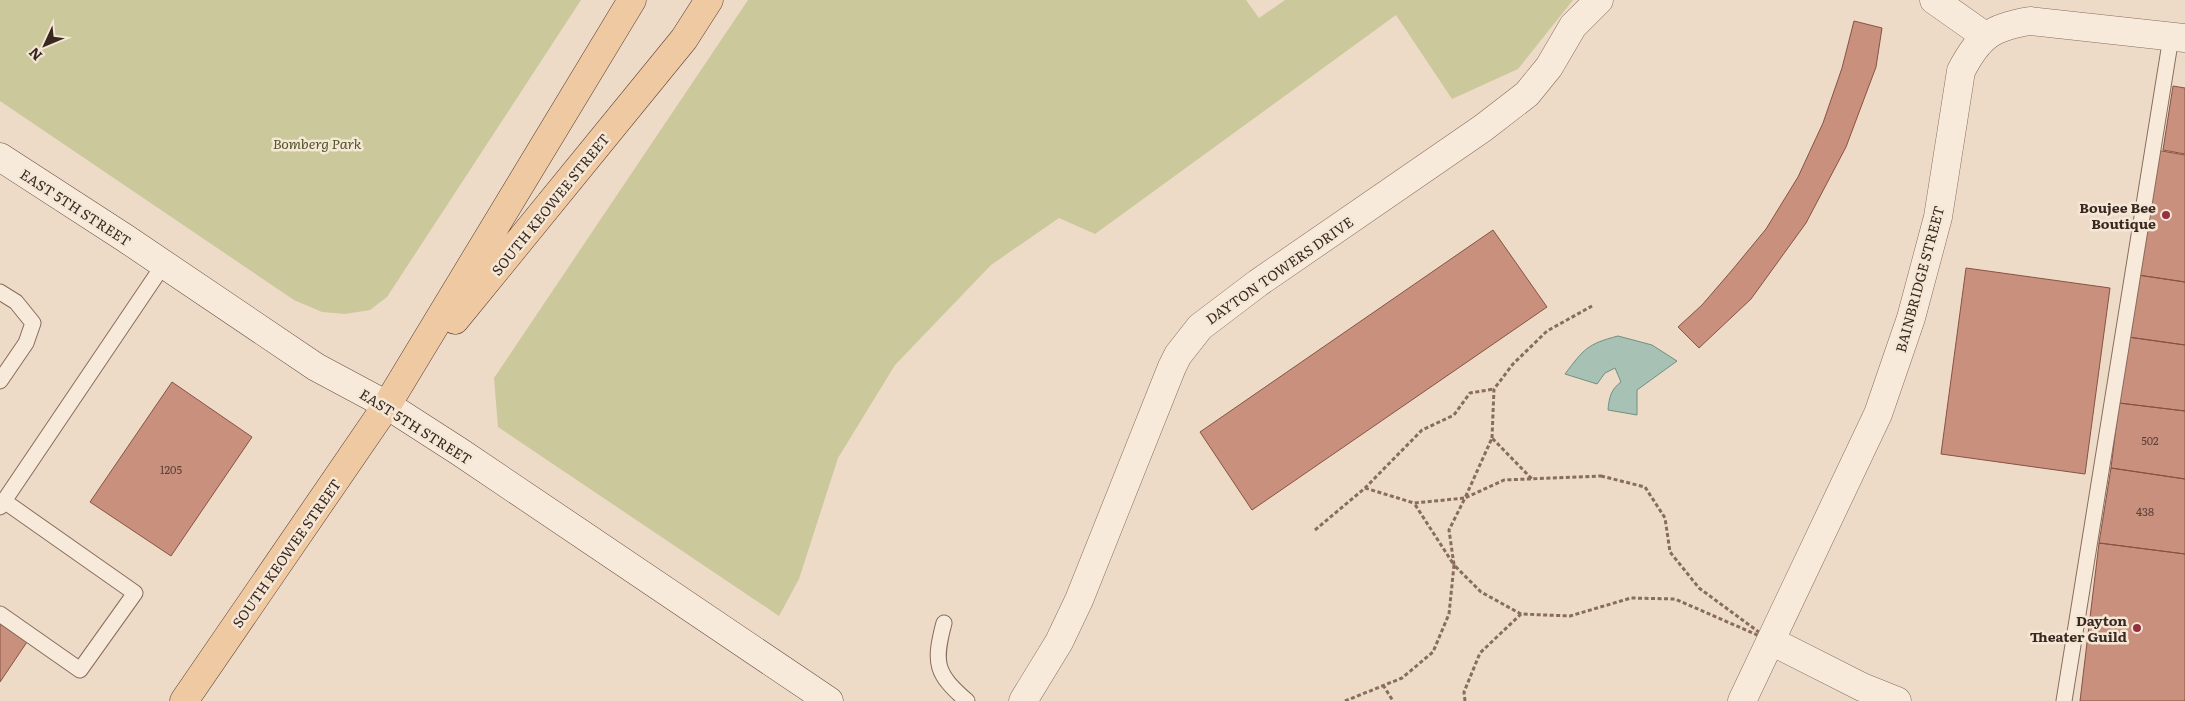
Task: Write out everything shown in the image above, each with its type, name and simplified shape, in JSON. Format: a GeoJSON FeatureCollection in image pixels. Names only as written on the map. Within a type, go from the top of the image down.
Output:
{"type":"FeatureCollection","features":[{"type":"Feature","properties":{"kind":"main road","name":"SOUTH KEOWEE STREET"},"geometry":{"type":"LineString","coordinates":[[184,701],[387,406],[632,0]]}},
{"type":"Feature","properties":{"kind":"main road","name":"SOUTH KEOWEE STREET"},"geometry":{"type":"LineString","coordinates":[[387,406],[684,39],[709,0]]}},
{"type":"Feature","properties":{"kind":"street","name":"DAYTON TOWERS DRIVE"},"geometry":{"type":"LineString","coordinates":[[1023,701],[1059,642],[1079,600],[1172,367],[1178,355],[1200,327],[1266,277],[1483,128],[1528,94],[1549,67],[1574,26],[1600,0]]}},
{"type":"Feature","properties":{"kind":"street"},"geometry":{"type":"LineString","coordinates":[[1934,0],[1986,36]]}},
{"type":"Feature","properties":{"kind":"street","name":"BAINBRIDGE STREET"},"geometry":{"type":"LineString","coordinates":[[1742,701],[1878,414],[1911,318],[1938,218],[1960,71],[1972,50],[1986,36],[2007,25],[2030,21],[2178,37]]}},
{"type":"Feature","properties":{"kind":"street","name":"EAST 5TH STREET"},"geometry":{"type":"LineString","coordinates":[[0,157],[164,264],[316,367],[387,406],[460,452],[829,701]]}},
{"type":"Feature","properties":{"kind":"street"},"geometry":{"type":"LineString","coordinates":[[1771,641],[1862,687],[1896,701]]}},
{"type":"Feature","properties":{"kind":"lane"},"geometry":{"type":"LineString","coordinates":[[2064,701],[2178,37]]}},
{"type":"Feature","properties":{"kind":"lane"},"geometry":{"type":"LineString","coordinates":[[0,614],[80,670],[135,593],[2,504],[164,264]]}},
{"type":"Feature","properties":{"kind":"lane"},"geometry":{"type":"LineString","coordinates":[[0,292],[16,302],[32,323],[26,343],[0,381]]}},
{"type":"Feature","properties":{"kind":"lane"},"geometry":{"type":"LineString","coordinates":[[944,624],[939,641],[938,669],[944,678],[967,701]]}},
{"type":"Feature","properties":{"kind":"path"},"geometry":{"type":"LineString","coordinates":[[1346,701],[1402,678],[1433,652],[1449,614],[1454,565],[1448,530],[1465,498],[1492,438],[1494,389],[1513,364],[1547,331],[1592,306]]}},
{"type":"Feature","properties":{"kind":"path"},"geometry":{"type":"LineString","coordinates":[[1315,530],[1365,488],[1422,430],[1454,415],[1470,393],[1494,389]]}},
{"type":"Feature","properties":{"kind":"path"},"geometry":{"type":"LineString","coordinates":[[1492,438],[1532,479]]}},
{"type":"Feature","properties":{"kind":"path"},"geometry":{"type":"LineString","coordinates":[[1365,488],[1414,503],[1465,498],[1504,480],[1601,476],[1645,487],[1665,518],[1670,552],[1693,581],[1699,588],[1771,641]]}},
{"type":"Feature","properties":{"kind":"path"},"geometry":{"type":"LineString","coordinates":[[1414,503],[1454,565],[1481,592],[1521,614],[1570,616],[1631,598],[1675,599],[1771,641]]}},
{"type":"Feature","properties":{"kind":"path"},"geometry":{"type":"LineString","coordinates":[[1465,701],[1464,692],[1480,652],[1521,614]]}},
{"type":"Feature","properties":{"kind":"path"},"geometry":{"type":"LineString","coordinates":[[1383,686],[1393,701]]}},
{"type":"Feature","properties":{"kind":"green space","name":"Bomberg Park"},"geometry":{"type":"Polygon","coordinates":[[[0,0],[581,0],[387,297],[370,310],[345,314],[322,312],[294,300],[0,101],[0,0]]]}},
{"type":"Feature","properties":{"kind":"green space"},"geometry":{"type":"Polygon","coordinates":[[[748,0],[1246,0],[1259,18],[1285,0],[1573,0],[1518,69],[1452,99],[1396,15],[1095,234],[1059,218],[991,265],[895,365],[838,458],[799,579],[779,616],[498,427],[494,378],[748,0]]]}},
{"type":"Feature","properties":{"kind":"shaded area"},"geometry":{"type":"Polygon","coordinates":[[[1618,336],[1652,345],[1677,361],[1637,390],[1637,415],[1608,410],[1611,394],[1621,382],[1615,368],[1605,373],[1597,384],[1565,374],[1587,349],[1599,342],[1618,336]]]}},
{"type":"Feature","properties":{"kind":"building"},"geometry":{"type":"Polygon","coordinates":[[[1854,21],[1882,28],[1876,67],[1846,147],[1806,223],[1751,299],[1699,348],[1678,327],[1702,305],[1766,229],[1798,177],[1823,123],[1842,68],[1854,21]]]}},
{"type":"Feature","properties":{"kind":"building"},"geometry":{"type":"Polygon","coordinates":[[[2173,86],[2185,88],[2185,154],[2163,150],[2173,86]]]}},
{"type":"Feature","properties":{"kind":"building","name":"Boujee Bee Boutique"},"geometry":{"type":"Polygon","coordinates":[[[2156,150],[2185,155],[2185,282],[2138,275],[2156,150]]]}},
{"type":"Feature","properties":{"kind":"building"},"geometry":{"type":"Polygon","coordinates":[[[1493,230],[1547,307],[1252,510],[1200,432],[1493,230]]]}},
{"type":"Feature","properties":{"kind":"building"},"geometry":{"type":"Polygon","coordinates":[[[1966,268],[2110,288],[2085,474],[1941,454],[1966,268]]]}},
{"type":"Feature","properties":{"kind":"building"},"geometry":{"type":"Polygon","coordinates":[[[2138,275],[2185,282],[2185,345],[2128,337],[2138,275]]]}},
{"type":"Feature","properties":{"kind":"building"},"geometry":{"type":"Polygon","coordinates":[[[2128,337],[2185,345],[2185,411],[2119,403],[2128,337]]]}},
{"type":"Feature","properties":{"kind":"building"},"geometry":{"type":"Polygon","coordinates":[[[172,382],[252,437],[171,556],[90,502],[172,382]]]}},
{"type":"Feature","properties":{"kind":"building"},"geometry":{"type":"Polygon","coordinates":[[[2119,403],[2185,411],[2185,479],[2111,468],[2119,403]]]}},
{"type":"Feature","properties":{"kind":"building"},"geometry":{"type":"Polygon","coordinates":[[[2111,468],[2185,479],[2185,554],[2099,543],[2111,468]]]}},
{"type":"Feature","properties":{"kind":"building","name":"Dayton Theater Guild"},"geometry":{"type":"Polygon","coordinates":[[[2099,543],[2185,554],[2185,701],[2080,701],[2099,543]]]}},
{"type":"Feature","properties":{"kind":"building"},"geometry":{"type":"Polygon","coordinates":[[[0,624],[27,642],[0,682],[0,624]]]}},
{"type":"Feature","properties":{"kind":"place","name":"Boujee Bee Boutique"},"geometry":{"type":"Point","coordinates":[2166,215]}},
{"type":"Feature","properties":{"kind":"place","name":"Dayton Theater Guild"},"geometry":{"type":"Point","coordinates":[2137,628]}}]}
